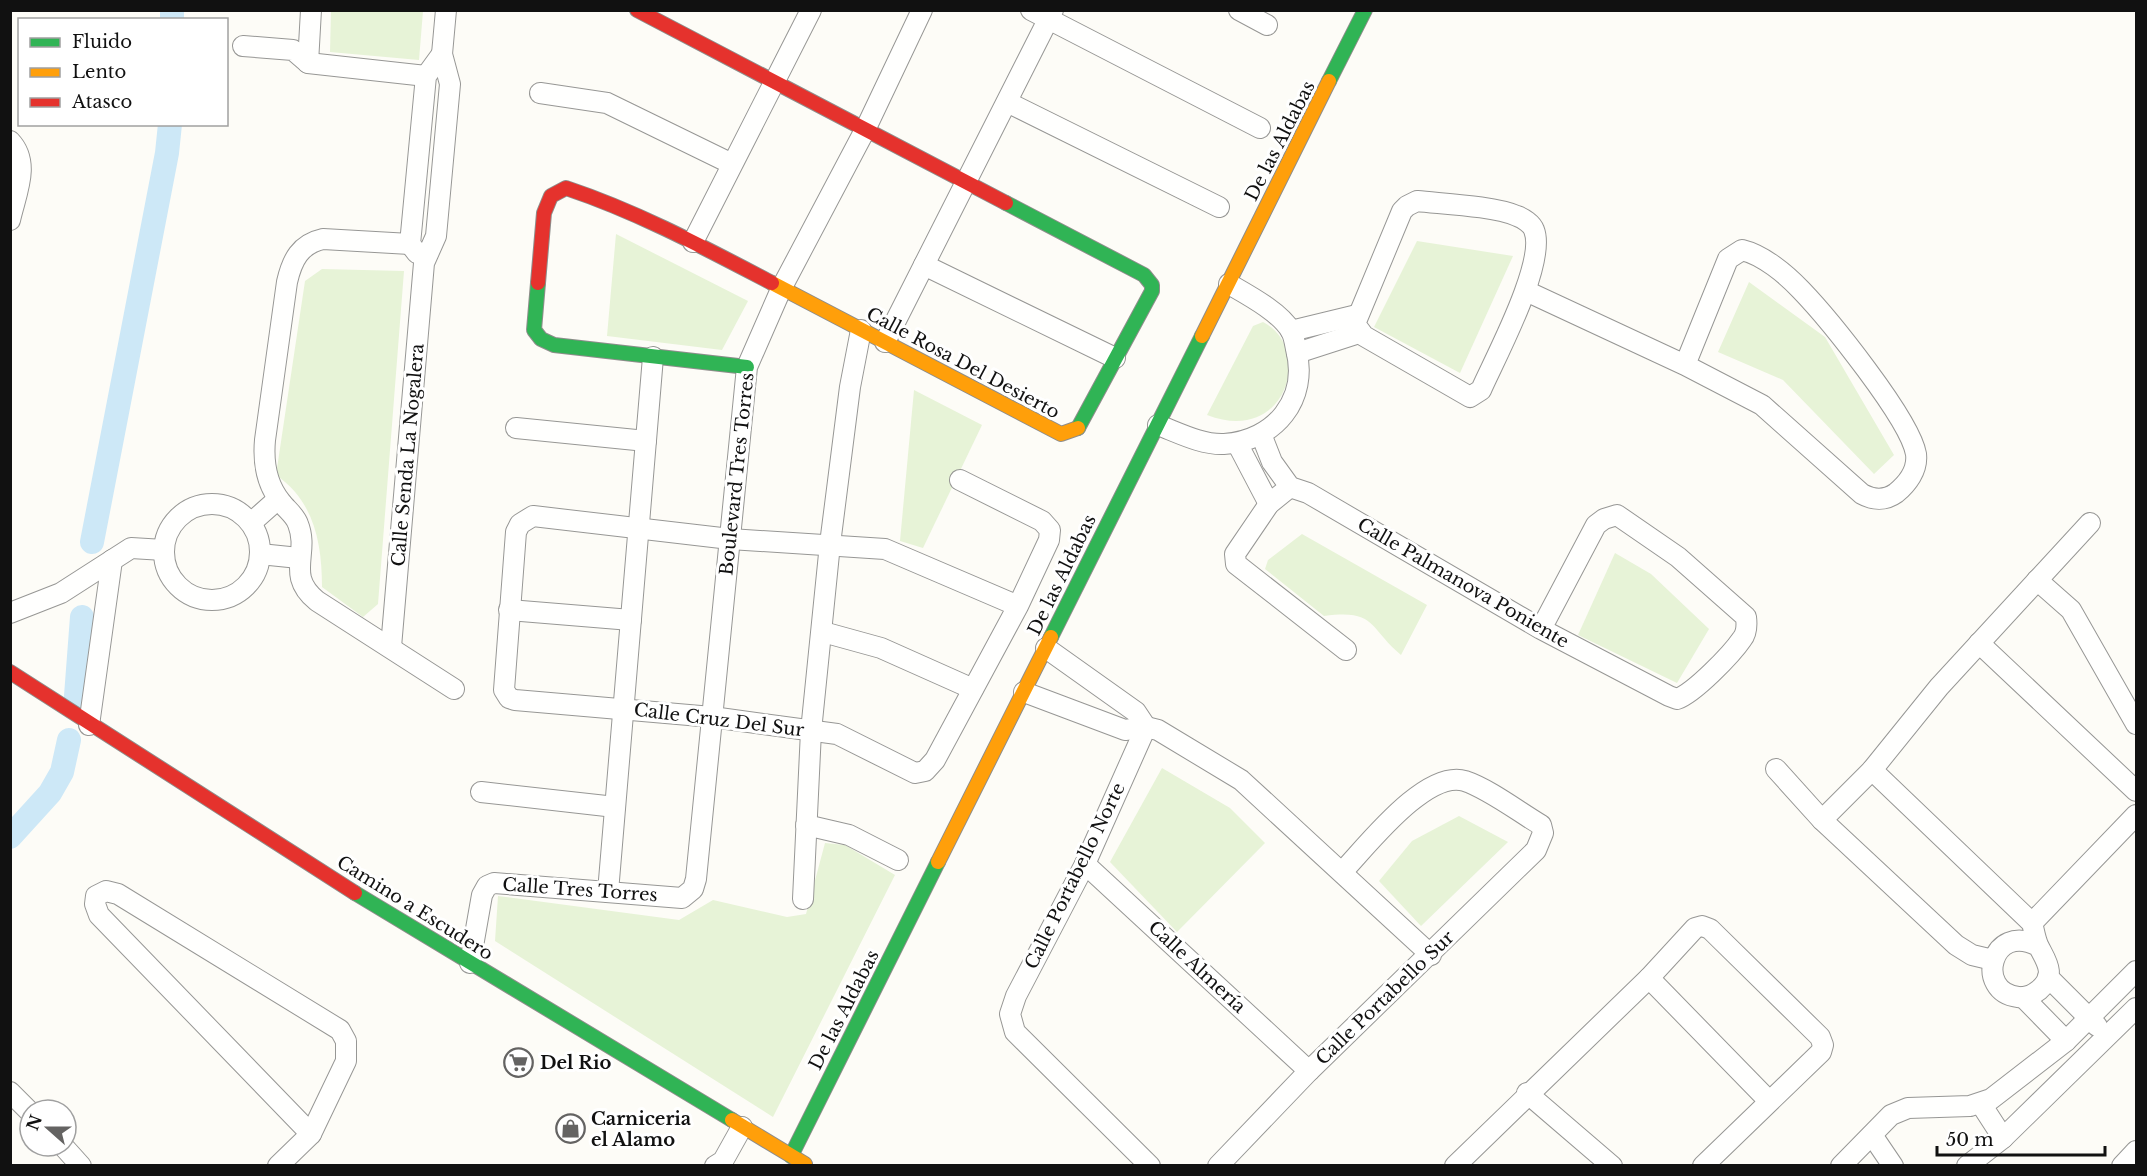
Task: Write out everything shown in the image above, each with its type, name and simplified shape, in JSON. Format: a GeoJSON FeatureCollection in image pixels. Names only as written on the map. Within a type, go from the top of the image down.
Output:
{"type":"FeatureCollection","features":[{"type":"Feature","properties":{"kind":"street"},"geometry":{"type":"LineString","coordinates":[[308,63],[311,10]]}},
{"type":"Feature","properties":{"kind":"street","name":"Calle Senda La Nogalera"},"geometry":{"type":"LineString","coordinates":[[391,647],[424,263],[436,236],[450,84],[442,54],[446,10]]}},
{"type":"Feature","properties":{"kind":"street","name":"Calle Rosa Del Desierto"},"geometry":{"type":"LineString","coordinates":[[637,10],[967,181],[1149,280],[1152,291],[1081,425],[1076,430],[1061,434],[693,242],[596,198],[567,188],[550,196],[547,203],[534,330],[536,335],[554,345],[653,357]]}},
{"type":"Feature","properties":{"kind":"street"},"geometry":{"type":"LineString","coordinates":[[693,242],[811,10]]}},
{"type":"Feature","properties":{"kind":"street","name":"Boulevard Tres Torres"},"geometry":{"type":"LineString","coordinates":[[682,898],[693,889],[696,879],[747,367],[782,287],[865,130],[922,10]]}},
{"type":"Feature","properties":{"kind":"street"},"geometry":{"type":"LineString","coordinates":[[1239,10],[1267,25]]}},
{"type":"Feature","properties":{"kind":"street","name":"De las Aldabas"},"geometry":{"type":"LineString","coordinates":[[791,1156],[1365,10]]}},
{"type":"Feature","properties":{"kind":"street"},"geometry":{"type":"LineString","coordinates":[[885,342],[1007,102],[1044,13],[1260,128]]}},
{"type":"Feature","properties":{"kind":"street"},"geometry":{"type":"LineString","coordinates":[[243,46],[293,50],[308,63],[426,76]]}},
{"type":"Feature","properties":{"kind":"street"},"geometry":{"type":"LineString","coordinates":[[424,263],[410,244],[426,76],[442,54]]}},
{"type":"Feature","properties":{"kind":"street"},"geometry":{"type":"LineString","coordinates":[[540,93],[608,103],[732,164]]}},
{"type":"Feature","properties":{"kind":"street"},"geometry":{"type":"LineString","coordinates":[[1007,102],[1219,207]]}},
{"type":"Feature","properties":{"kind":"street"},"geometry":{"type":"LineString","coordinates":[[10,141],[20,152],[22,163],[10,220]]}},
{"type":"Feature","properties":{"kind":"street"},"geometry":{"type":"LineString","coordinates":[[1291,331],[1359,318],[1470,397],[1481,390],[1526,291],[1537,241],[1531,225],[1508,213],[1411,202],[1402,211],[1359,318],[1297,353]]}},
{"type":"Feature","properties":{"kind":"street"},"geometry":{"type":"LineString","coordinates":[[410,244],[323,239],[312,242],[301,249],[291,265],[264,450],[268,478],[278,499],[298,522],[299,575],[303,587],[309,594],[454,689]]}},
{"type":"Feature","properties":{"kind":"street"},"geometry":{"type":"LineString","coordinates":[[1526,291],[1685,364],[1762,405],[1862,494],[1872,499],[1891,497],[1908,481],[1913,472],[1916,453],[1903,424],[1835,330],[1800,289],[1754,253],[1742,250],[1728,259],[1685,364]]}},
{"type":"Feature","properties":{"kind":"street"},"geometry":{"type":"LineString","coordinates":[[924,265],[1115,358]]}},
{"type":"Feature","properties":{"kind":"street"},"geometry":{"type":"LineString","coordinates":[[1158,425],[1206,443],[1237,442],[1261,434],[1275,426],[1288,409],[1300,377],[1291,331],[1259,301],[1229,284]]}},
{"type":"Feature","properties":{"kind":"street"},"geometry":{"type":"LineString","coordinates":[[802,899],[811,730],[823,632],[830,544],[850,387],[861,330]]}},
{"type":"Feature","properties":{"kind":"street"},"geometry":{"type":"LineString","coordinates":[[608,892],[653,357],[747,367]]}},
{"type":"Feature","properties":{"kind":"street"},"geometry":{"type":"LineString","coordinates":[[516,428],[646,441]]}},
{"type":"Feature","properties":{"kind":"street"},"geometry":{"type":"LineString","coordinates":[[1261,434],[1272,462],[1290,487],[1269,504],[1235,554],[1236,564],[1346,650]]}},
{"type":"Feature","properties":{"kind":"street"},"geometry":{"type":"LineString","coordinates":[[1237,442],[1269,504]]}},
{"type":"Feature","properties":{"kind":"street"},"geometry":{"type":"LineString","coordinates":[[823,632],[881,648],[973,688],[1018,606],[1049,540],[1050,530],[1042,520],[960,480]]}},
{"type":"Feature","properties":{"kind":"street","name":"Calle Palmanova Poniente"},"geometry":{"type":"LineString","coordinates":[[1290,487],[1308,493],[1541,629],[1677,699],[1691,691],[1742,639],[1746,632],[1746,617],[1678,557],[1617,515],[1604,519],[1596,525],[1541,629]]}},
{"type":"Feature","properties":{"kind":"street"},"geometry":{"type":"LineString","coordinates":[[250,523],[278,499]]}},
{"type":"Feature","properties":{"kind":"street"},"geometry":{"type":"LineString","coordinates":[[206,504],[223,505],[238,512],[250,523],[258,538],[260,554],[256,570],[248,585],[234,595],[210,600],[186,593],[174,582],[166,566],[164,550],[168,534],[177,519],[190,509],[206,504]]}},
{"type":"Feature","properties":{"kind":"street"},"geometry":{"type":"LineString","coordinates":[[631,620],[509,610],[516,532],[520,524],[533,516],[730,539],[885,549],[1018,606]]}},
{"type":"Feature","properties":{"kind":"street"},"geometry":{"type":"LineString","coordinates":[[1822,820],[1872,770],[1979,642],[2090,523]]}},
{"type":"Feature","properties":{"kind":"street"},"geometry":{"type":"LineString","coordinates":[[10,613],[62,593],[131,548],[164,550]]}},
{"type":"Feature","properties":{"kind":"street"},"geometry":{"type":"LineString","coordinates":[[260,554],[299,558]]}},
{"type":"Feature","properties":{"kind":"street"},"geometry":{"type":"LineString","coordinates":[[89,725],[112,560]]}},
{"type":"Feature","properties":{"kind":"street"},"geometry":{"type":"LineString","coordinates":[[2037,580],[2071,610],[2136,724]]}},
{"type":"Feature","properties":{"kind":"street","name":"Calle Cruz Del Sur"},"geometry":{"type":"LineString","coordinates":[[509,610],[503,681],[504,690],[509,698],[712,717],[837,734],[915,772],[930,767],[973,688]]}},
{"type":"Feature","properties":{"kind":"street"},"geometry":{"type":"LineString","coordinates":[[1979,642],[2136,791]]}},
{"type":"Feature","properties":{"kind":"street"},"geometry":{"type":"LineString","coordinates":[[1046,648],[1136,712],[1146,727]]}},
{"type":"Feature","properties":{"kind":"street","name":"Camino a Escudero"},"geometry":{"type":"LineString","coordinates":[[10,672],[89,725],[470,963],[806,1166]]}},
{"type":"Feature","properties":{"kind":"street"},"geometry":{"type":"LineString","coordinates":[[1024,692],[1125,730],[1146,727],[1166,734],[1241,780],[1431,954]]}},
{"type":"Feature","properties":{"kind":"street","name":"Calle Portabello Norte"},"geometry":{"type":"LineString","coordinates":[[1146,727],[1085,864],[1016,996],[1010,1014],[1015,1032],[1150,1166]]}},
{"type":"Feature","properties":{"kind":"street"},"geometry":{"type":"LineString","coordinates":[[1776,769],[1822,820],[1956,945],[1972,955],[1993,960]]}},
{"type":"Feature","properties":{"kind":"street"},"geometry":{"type":"LineString","coordinates":[[1872,770],[2032,923],[2038,946],[2046,955],[2049,966],[2048,977],[2043,987],[2034,994],[2023,997]]}},
{"type":"Feature","properties":{"kind":"street","name":"Calle Portabello Sur"},"geometry":{"type":"LineString","coordinates":[[1218,1166],[1310,1071],[1536,850],[1543,833],[1541,825],[1472,784],[1452,780],[1411,800],[1343,871]]}},
{"type":"Feature","properties":{"kind":"street"},"geometry":{"type":"LineString","coordinates":[[481,792],[615,807]]}},
{"type":"Feature","properties":{"kind":"street"},"geometry":{"type":"LineString","coordinates":[[2032,923],[2136,815]]}},
{"type":"Feature","properties":{"kind":"street"},"geometry":{"type":"LineString","coordinates":[[806,825],[849,835],[898,860]]}},
{"type":"Feature","properties":{"kind":"street","name":"Calle Almería"},"geometry":{"type":"LineString","coordinates":[[1085,864],[1310,1071]]}},
{"type":"Feature","properties":{"kind":"street","name":"Calle Tres Torres"},"geometry":{"type":"LineString","coordinates":[[470,963],[479,903],[487,886],[494,883],[682,898]]}},
{"type":"Feature","properties":{"kind":"street"},"geometry":{"type":"LineString","coordinates":[[278,1166],[311,1134],[346,1060],[346,1041],[340,1030],[118,894],[106,891],[96,896],[95,904],[99,915],[311,1134]]}},
{"type":"Feature","properties":{"kind":"street"},"geometry":{"type":"LineString","coordinates":[[1460,1164],[1527,1093],[1649,978],[1695,928],[1702,926],[1710,929],[1820,1037],[1823,1045],[1821,1052],[1703,1166]]}},
{"type":"Feature","properties":{"kind":"street"},"geometry":{"type":"LineString","coordinates":[[2038,946],[2018,940],[2007,943],[1998,951],[1993,960],[1992,972],[1995,982],[2002,991],[2023,997],[2067,1041]]}},
{"type":"Feature","properties":{"kind":"street"},"geometry":{"type":"LineString","coordinates":[[1841,1166],[1891,1115],[1908,1108],[1981,1104],[2067,1041],[2136,970]]}},
{"type":"Feature","properties":{"kind":"street"},"geometry":{"type":"LineString","coordinates":[[2048,977],[2108,1036]]}},
{"type":"Feature","properties":{"kind":"street"},"geometry":{"type":"LineString","coordinates":[[1649,978],[1769,1101]]}},
{"type":"Feature","properties":{"kind":"street"},"geometry":{"type":"LineString","coordinates":[[1967,1166],[2003,1138],[2136,1008]]}},
{"type":"Feature","properties":{"kind":"street"},"geometry":{"type":"LineString","coordinates":[[1527,1093],[1612,1166]]}},
{"type":"Feature","properties":{"kind":"street"},"geometry":{"type":"LineString","coordinates":[[1981,1104],[2003,1138]]}},
{"type":"Feature","properties":{"kind":"street"},"geometry":{"type":"LineString","coordinates":[[715,1166],[723,1161],[742,1126]]}},
{"type":"Feature","properties":{"kind":"street"},"geometry":{"type":"LineString","coordinates":[[1872,1135],[1893,1166]]}},
{"type":"Feature","properties":{"kind":"street"},"geometry":{"type":"LineString","coordinates":[[2122,1166],[2136,1151]]}},
{"type":"Feature","properties":{"kind":"green space"},"geometry":{"type":"Polygon","coordinates":[[[331,11],[423,11],[419,60],[330,52],[331,11]]]}},
{"type":"Feature","properties":{"kind":"green space"},"geometry":{"type":"Polygon","coordinates":[[[616,234],[748,301],[722,350],[607,336],[616,234]]]}},
{"type":"Feature","properties":{"kind":"green space"},"geometry":{"type":"Polygon","coordinates":[[[1417,241],[1513,256],[1460,373],[1374,327],[1417,241]]]}},
{"type":"Feature","properties":{"kind":"green space"},"geometry":{"type":"Polygon","coordinates":[[[322,269],[404,271],[378,604],[363,617],[322,587],[320,555],[313,524],[299,497],[276,475],[305,281],[322,269]]]}},
{"type":"Feature","properties":{"kind":"green space"},"geometry":{"type":"Polygon","coordinates":[[[1749,282],[1825,337],[1894,455],[1874,474],[1783,380],[1718,352],[1749,282]]]}},
{"type":"Feature","properties":{"kind":"green space"},"geometry":{"type":"Polygon","coordinates":[[[1263,322],[1279,335],[1287,352],[1289,371],[1284,390],[1273,406],[1257,417],[1234,421],[1207,415],[1253,326],[1263,322]]]}},
{"type":"Feature","properties":{"kind":"green space"},"geometry":{"type":"Polygon","coordinates":[[[914,390],[982,425],[923,548],[900,541],[914,390]]]}},
{"type":"Feature","properties":{"kind":"green space"},"geometry":{"type":"Polygon","coordinates":[[[1302,534],[1427,605],[1401,655],[1370,622],[1353,615],[1324,616],[1265,569],[1268,560],[1302,534]]]}},
{"type":"Feature","properties":{"kind":"green space"},"geometry":{"type":"Polygon","coordinates":[[[1615,553],[1651,574],[1709,629],[1677,683],[1578,635],[1615,553]]]}},
{"type":"Feature","properties":{"kind":"green space"},"geometry":{"type":"Polygon","coordinates":[[[1162,768],[1230,808],[1265,843],[1177,932],[1110,862],[1162,768]]]}},
{"type":"Feature","properties":{"kind":"green space"},"geometry":{"type":"Polygon","coordinates":[[[1459,816],[1508,842],[1421,926],[1379,881],[1412,841],[1459,816]]]}},
{"type":"Feature","properties":{"kind":"green space"},"geometry":{"type":"Polygon","coordinates":[[[825,843],[845,845],[895,875],[773,1117],[495,941],[498,896],[679,920],[713,900],[787,917],[806,914],[825,843]]]}},
{"type":"Feature","properties":{"kind":"waterway"},"geometry":{"type":"LineString","coordinates":[[172,10],[172,18]]}},
{"type":"Feature","properties":{"kind":"waterway"},"geometry":{"type":"LineString","coordinates":[[92,542],[167,153],[170,126]]}},
{"type":"Feature","properties":{"kind":"waterway"},"geometry":{"type":"LineString","coordinates":[[76,696],[82,617]]}},
{"type":"Feature","properties":{"kind":"waterway"},"geometry":{"type":"LineString","coordinates":[[10,837],[50,793],[62,772],[69,740]]}},
{"type":"Feature","properties":{"kind":"traffic: fast"},"geometry":{"type":"LineString","coordinates":[[1329,81],[1365,10]]}},
{"type":"Feature","properties":{"kind":"traffic: fast"},"geometry":{"type":"LineString","coordinates":[[1006,203],[1144,275],[1152,285],[1152,291],[1078,428]]}},
{"type":"Feature","properties":{"kind":"traffic: fast"},"geometry":{"type":"LineString","coordinates":[[538,283],[534,330],[541,339],[554,345],[747,367]]}},
{"type":"Feature","properties":{"kind":"traffic: fast"},"geometry":{"type":"LineString","coordinates":[[1051,637],[1202,336]]}},
{"type":"Feature","properties":{"kind":"traffic: fast"},"geometry":{"type":"LineString","coordinates":[[791,1156],[938,862]]}},
{"type":"Feature","properties":{"kind":"traffic: fast"},"geometry":{"type":"LineString","coordinates":[[355,893],[732,1120]]}},
{"type":"Feature","properties":{"kind":"traffic: slow"},"geometry":{"type":"LineString","coordinates":[[1202,336],[1329,81]]}},
{"type":"Feature","properties":{"kind":"traffic: slow"},"geometry":{"type":"LineString","coordinates":[[772,283],[1061,434],[1078,428]]}},
{"type":"Feature","properties":{"kind":"traffic: slow"},"geometry":{"type":"LineString","coordinates":[[938,862],[1051,637]]}},
{"type":"Feature","properties":{"kind":"traffic: slow"},"geometry":{"type":"LineString","coordinates":[[732,1120],[805,1164]]}},
{"type":"Feature","properties":{"kind":"traffic: jam"},"geometry":{"type":"LineString","coordinates":[[637,10],[1006,203]]}},
{"type":"Feature","properties":{"kind":"traffic: jam"},"geometry":{"type":"LineString","coordinates":[[538,283],[544,213],[551,196],[566,188],[645,219],[772,283]]}},
{"type":"Feature","properties":{"kind":"traffic: jam"},"geometry":{"type":"LineString","coordinates":[[10,672],[355,893]]}},
{"type":"Feature","properties":{"kind":"place","name":"Del Rio"},"geometry":{"type":"Point","coordinates":[519,1063]}},
{"type":"Feature","properties":{"kind":"place","name":"Carniceria el Alamo"},"geometry":{"type":"Point","coordinates":[570,1129]}}]}
